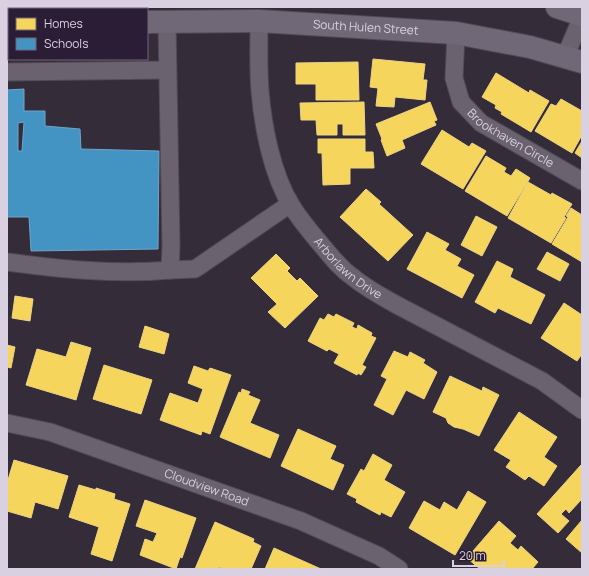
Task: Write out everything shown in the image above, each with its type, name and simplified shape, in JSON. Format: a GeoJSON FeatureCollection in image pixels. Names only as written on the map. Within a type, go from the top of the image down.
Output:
{"type":"FeatureCollection","features":[{"type":"Feature","properties":{"kind":"main road"},"geometry":{"type":"LineString","coordinates":[[557,7],[582,16]]}},
{"type":"Feature","properties":{"kind":"main road","name":"South Hulen Street"},"geometry":{"type":"LineString","coordinates":[[157,22],[258,12],[456,33],[530,47],[574,60]]}},
{"type":"Feature","properties":{"kind":"street","name":"Arborlawn Drive"},"geometry":{"type":"LineString","coordinates":[[258,12],[260,89],[266,132],[281,184],[290,204],[315,238],[338,264],[353,278],[395,304],[542,381],[582,410]]}},
{"type":"Feature","properties":{"kind":"street"},"geometry":{"type":"LineString","coordinates":[[574,60],[582,16]]}},
{"type":"Feature","properties":{"kind":"street"},"geometry":{"type":"LineString","coordinates":[[157,22],[167,70],[171,246],[170,270]]}},
{"type":"Feature","properties":{"kind":"street","name":"Brookhaven Circle"},"geometry":{"type":"LineString","coordinates":[[456,33],[454,78],[461,102],[481,123],[582,181]]}},
{"type":"Feature","properties":{"kind":"street"},"geometry":{"type":"LineString","coordinates":[[7,72],[167,70]]}},
{"type":"Feature","properties":{"kind":"street"},"geometry":{"type":"LineString","coordinates":[[7,262],[60,269],[148,272],[195,269],[290,204]]}},
{"type":"Feature","properties":{"kind":"street","name":"Cloudview Road"},"geometry":{"type":"LineString","coordinates":[[7,423],[50,432],[301,521],[379,556],[398,569]]}},
{"type":"Feature","properties":{"kind":"building: Homes"},"geometry":{"type":"Polygon","coordinates":[[[373,59],[425,64],[423,80],[427,80],[425,100],[395,97],[394,107],[376,106],[378,88],[370,87],[373,59]]]}},
{"type":"Feature","properties":{"kind":"building: Homes"},"geometry":{"type":"Polygon","coordinates":[[[358,62],[359,100],[316,100],[316,84],[296,84],[296,63],[358,62]]]}},
{"type":"Feature","properties":{"kind":"building: Homes"},"geometry":{"type":"Polygon","coordinates":[[[496,73],[529,93],[530,90],[549,101],[531,132],[501,114],[502,112],[495,108],[496,105],[482,97],[496,73]]]}},
{"type":"Feature","properties":{"kind":"building: Homes"},"geometry":{"type":"Polygon","coordinates":[[[561,99],[582,111],[582,135],[572,153],[535,131],[551,104],[556,106],[561,99]]]}},
{"type":"Feature","properties":{"kind":"building: Homes"},"geometry":{"type":"Polygon","coordinates":[[[364,102],[365,135],[343,135],[343,124],[337,124],[337,135],[317,135],[316,120],[301,120],[300,103],[364,102]]]}},
{"type":"Feature","properties":{"kind":"building: Homes"},"geometry":{"type":"Polygon","coordinates":[[[430,102],[437,120],[434,121],[436,125],[402,140],[405,148],[387,156],[376,124],[430,102]]]}},
{"type":"Feature","properties":{"kind":"building: Homes"},"geometry":{"type":"Polygon","coordinates":[[[442,130],[469,147],[472,143],[486,151],[463,189],[421,164],[442,130]]]}},
{"type":"Feature","properties":{"kind":"building: Homes"},"geometry":{"type":"Polygon","coordinates":[[[318,139],[365,139],[365,152],[373,152],[374,168],[350,168],[350,184],[323,185],[322,153],[318,153],[318,139]]]}},
{"type":"Feature","properties":{"kind":"building: Homes"},"geometry":{"type":"Polygon","coordinates":[[[582,141],[582,158],[575,153],[582,141]]]}},
{"type":"Feature","properties":{"kind":"building: Homes"},"geometry":{"type":"Polygon","coordinates":[[[486,156],[506,168],[504,172],[511,176],[516,169],[530,178],[507,216],[465,191],[486,156]]]}},
{"type":"Feature","properties":{"kind":"building: Homes"},"geometry":{"type":"Polygon","coordinates":[[[528,182],[551,195],[552,193],[572,204],[564,217],[566,218],[551,243],[508,218],[528,182]]]}},
{"type":"Feature","properties":{"kind":"building: Homes"},"geometry":{"type":"Polygon","coordinates":[[[366,189],[381,202],[379,204],[413,235],[388,261],[340,217],[366,189]]]}},
{"type":"Feature","properties":{"kind":"building: Homes"},"geometry":{"type":"Polygon","coordinates":[[[571,208],[582,215],[582,262],[552,244],[568,217],[566,216],[571,208]]]}},
{"type":"Feature","properties":{"kind":"building: Homes"},"geometry":{"type":"Polygon","coordinates":[[[476,216],[497,227],[482,256],[461,245],[476,216]]]}},
{"type":"Feature","properties":{"kind":"building: Homes"},"geometry":{"type":"Polygon","coordinates":[[[427,232],[449,244],[445,250],[461,259],[457,266],[474,275],[462,298],[407,269],[427,232]]]}},
{"type":"Feature","properties":{"kind":"building: Homes"},"geometry":{"type":"Polygon","coordinates":[[[547,252],[569,264],[560,281],[537,269],[547,252]]]}},
{"type":"Feature","properties":{"kind":"building: Homes"},"geometry":{"type":"Polygon","coordinates":[[[276,254],[290,268],[287,271],[297,281],[300,278],[318,296],[285,328],[268,312],[277,304],[251,278],[276,254]]]}},
{"type":"Feature","properties":{"kind":"building: Homes"},"geometry":{"type":"Polygon","coordinates":[[[497,261],[513,269],[510,277],[545,295],[531,324],[498,308],[495,313],[475,302],[497,261]]]}},
{"type":"Feature","properties":{"kind":"building: Homes"},"geometry":{"type":"Polygon","coordinates":[[[15,296],[33,299],[30,321],[12,318],[15,296]]]}},
{"type":"Feature","properties":{"kind":"building: Homes"},"geometry":{"type":"Polygon","coordinates":[[[564,303],[582,315],[582,354],[577,361],[541,338],[564,303]]]}},
{"type":"Feature","properties":{"kind":"building: Homes"},"geometry":{"type":"Polygon","coordinates":[[[328,314],[334,317],[336,314],[354,323],[352,327],[357,329],[358,325],[372,333],[371,336],[376,338],[362,365],[366,367],[361,375],[358,373],[357,375],[334,363],[339,354],[329,349],[327,351],[308,341],[320,318],[324,320],[328,314]]]}},
{"type":"Feature","properties":{"kind":"building: Homes"},"geometry":{"type":"Polygon","coordinates":[[[145,326],[169,334],[164,354],[139,347],[145,326]]]}},
{"type":"Feature","properties":{"kind":"building: Homes"},"geometry":{"type":"Polygon","coordinates":[[[71,342],[91,348],[76,400],[26,385],[37,349],[66,357],[71,342]]]}},
{"type":"Feature","properties":{"kind":"building: Homes"},"geometry":{"type":"Polygon","coordinates":[[[7,345],[15,347],[11,368],[7,367],[7,345]]]}},
{"type":"Feature","properties":{"kind":"building: Homes"},"geometry":{"type":"Polygon","coordinates":[[[394,351],[408,357],[410,352],[425,360],[423,363],[437,372],[424,399],[406,390],[393,415],[374,405],[387,379],[381,376],[394,351]]]}},
{"type":"Feature","properties":{"kind":"building: Homes"},"geometry":{"type":"Polygon","coordinates":[[[104,365],[152,380],[141,414],[93,399],[104,365]]]}},
{"type":"Feature","properties":{"kind":"building: Homes"},"geometry":{"type":"Polygon","coordinates":[[[194,366],[208,371],[210,368],[231,375],[210,434],[202,431],[201,435],[160,420],[170,393],[198,403],[203,389],[188,383],[194,366]]]}},
{"type":"Feature","properties":{"kind":"building: Homes"},"geometry":{"type":"Polygon","coordinates":[[[450,376],[482,391],[483,387],[499,395],[479,436],[454,427],[448,423],[446,418],[433,412],[450,376]]]}},
{"type":"Feature","properties":{"kind":"building: Homes"},"geometry":{"type":"Polygon","coordinates":[[[242,389],[250,392],[248,395],[260,400],[250,423],[279,435],[270,458],[220,437],[239,392],[241,393],[242,389]]]}},
{"type":"Feature","properties":{"kind":"building: Homes"},"geometry":{"type":"Polygon","coordinates":[[[519,412],[557,437],[544,457],[557,466],[544,486],[529,476],[525,480],[506,467],[511,460],[494,450],[519,412]]]}},
{"type":"Feature","properties":{"kind":"building: Homes"},"geometry":{"type":"Polygon","coordinates":[[[298,429],[336,446],[330,459],[344,465],[333,490],[281,466],[298,429]]]}},
{"type":"Feature","properties":{"kind":"building: Homes"},"geometry":{"type":"Polygon","coordinates":[[[373,454],[392,465],[384,480],[405,492],[391,517],[381,512],[380,515],[356,502],[357,499],[347,494],[361,469],[364,471],[373,454]]]}},
{"type":"Feature","properties":{"kind":"building: Homes"},"geometry":{"type":"Polygon","coordinates":[[[14,460],[68,476],[58,509],[35,502],[31,518],[7,511],[7,483],[14,460]]]}},
{"type":"Feature","properties":{"kind":"building: Homes"},"geometry":{"type":"Polygon","coordinates":[[[581,465],[582,500],[569,513],[566,509],[561,514],[569,521],[558,533],[537,514],[581,465]]]}},
{"type":"Feature","properties":{"kind":"building: Homes"},"geometry":{"type":"Polygon","coordinates":[[[79,485],[96,490],[96,488],[115,494],[114,499],[130,504],[112,561],[91,554],[99,527],[69,517],[79,485]]]}},
{"type":"Feature","properties":{"kind":"building: Homes"},"geometry":{"type":"Polygon","coordinates":[[[468,491],[486,502],[455,555],[409,528],[424,501],[440,510],[444,502],[457,510],[468,491]]]}},
{"type":"Feature","properties":{"kind":"building: Homes"},"geometry":{"type":"Polygon","coordinates":[[[145,500],[196,518],[182,558],[180,557],[176,569],[140,555],[145,539],[153,542],[157,533],[136,526],[145,500]]]}},
{"type":"Feature","properties":{"kind":"building: Homes"},"geometry":{"type":"Polygon","coordinates":[[[582,520],[582,553],[566,539],[582,520]]]}},
{"type":"Feature","properties":{"kind":"building: Homes"},"geometry":{"type":"Polygon","coordinates":[[[499,521],[516,536],[510,543],[518,550],[521,546],[538,562],[532,569],[480,569],[467,558],[499,521]]]}},
{"type":"Feature","properties":{"kind":"building: Homes"},"geometry":{"type":"Polygon","coordinates":[[[215,522],[254,539],[253,542],[261,546],[251,569],[224,569],[219,567],[218,569],[195,569],[215,522]]]}},
{"type":"Feature","properties":{"kind":"building: Homes"},"geometry":{"type":"Polygon","coordinates":[[[274,548],[321,569],[265,569],[274,548]]]}},
{"type":"Feature","properties":{"kind":"building: Schools"},"geometry":{"type":"Polygon","coordinates":[[[24,89],[24,111],[45,111],[45,126],[80,129],[81,149],[159,151],[158,249],[31,251],[29,217],[7,217],[7,90],[24,89]],[[24,122],[18,123],[18,151],[22,151],[24,122]]]}}]}
